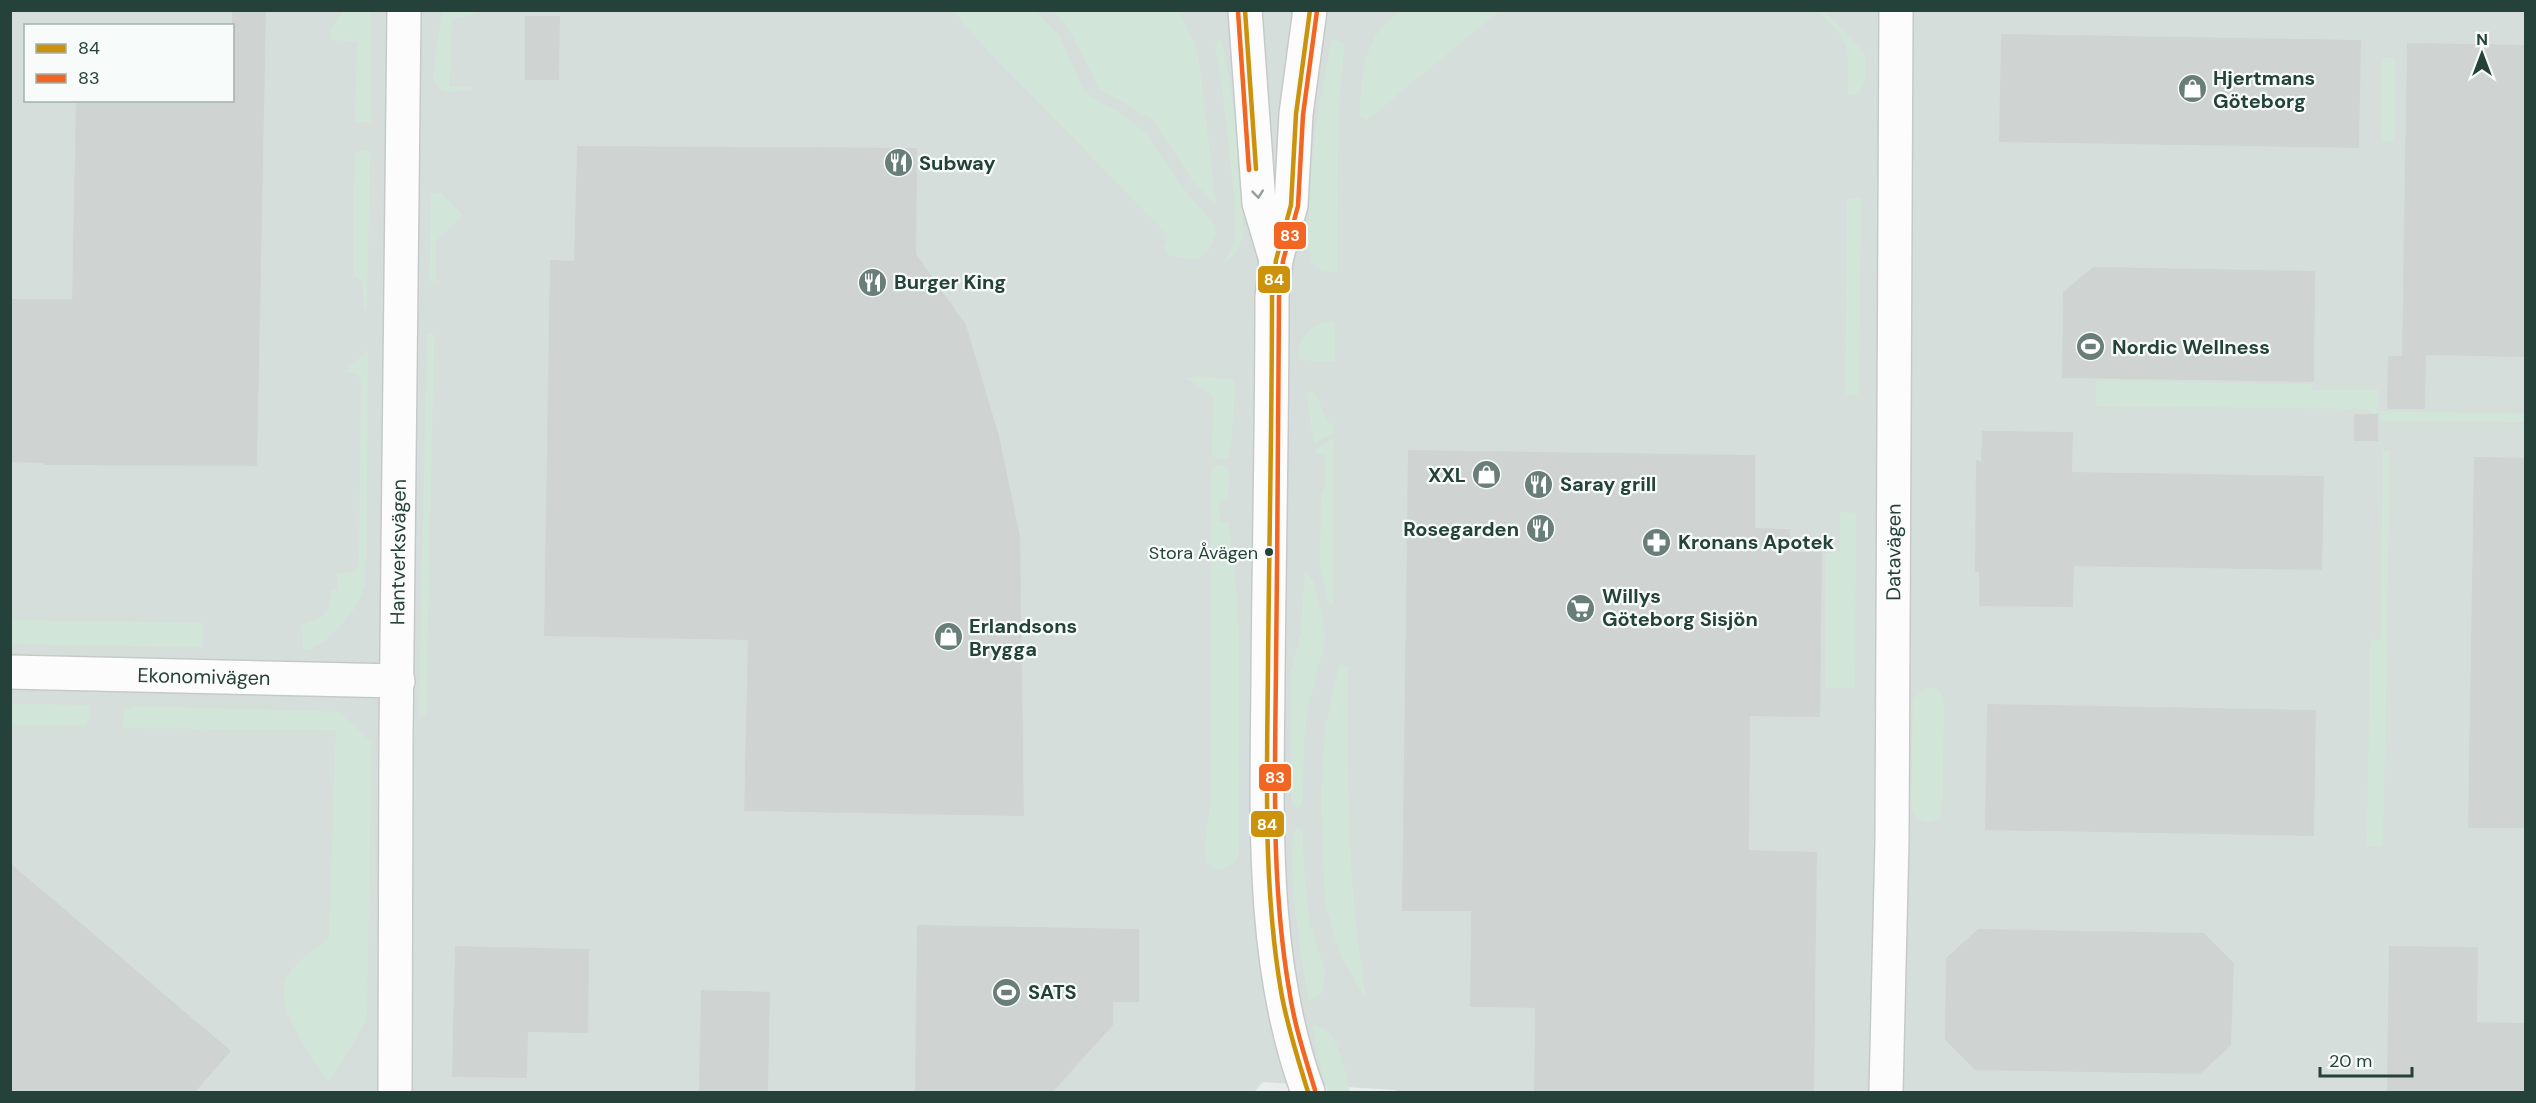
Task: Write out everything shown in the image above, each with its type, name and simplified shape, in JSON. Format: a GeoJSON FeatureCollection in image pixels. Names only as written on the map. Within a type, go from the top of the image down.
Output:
{"type":"FeatureCollection","features":[{"type":"Feature","properties":{"kind":"street","name":"Hantverksvägen"},"geometry":{"type":"LineString","coordinates":[[395,1092],[405,10]]}},
{"type":"Feature","properties":{"kind":"street"},"geometry":{"type":"LineString","coordinates":[[1245,10],[1259,202],[1276,260]]}},
{"type":"Feature","properties":{"kind":"street"},"geometry":{"type":"LineString","coordinates":[[1308,1092],[1293,1052],[1278,972],[1271,906],[1266,751],[1272,297],[1276,260],[1290,205],[1296,114],[1310,10]]}},
{"type":"Feature","properties":{"kind":"street","name":"Datavägen"},"geometry":{"type":"LineString","coordinates":[[1886,1092],[1892,841],[1896,10]]}},
{"type":"Feature","properties":{"kind":"street","name":"Ekonomivägen"},"geometry":{"type":"LineString","coordinates":[[10,672],[398,681]]}},
{"type":"Feature","properties":{"kind":"street"},"geometry":{"type":"LineString","coordinates":[[1289,1092],[1293,1052]]}},
{"type":"Feature","properties":{"kind":"shaded area"},"geometry":{"type":"Polygon","coordinates":[[[10,11],[2525,11],[2525,1092],[1397,1092],[1395,1090],[1263,1082],[1254,1092],[11,1092],[10,11]]]}},
{"type":"Feature","properties":{"kind":"green space"},"geometry":{"type":"Polygon","coordinates":[[[445,10],[478,11],[472,15],[452,18],[449,87],[471,87],[472,90],[444,91],[433,76],[442,12],[445,10]]]}},
{"type":"Feature","properties":{"kind":"green space"},"geometry":{"type":"Polygon","coordinates":[[[344,11],[371,11],[371,122],[355,122],[357,42],[331,40],[330,30],[344,11]]]}},
{"type":"Feature","properties":{"kind":"green space"},"geometry":{"type":"Polygon","coordinates":[[[953,11],[1035,11],[1059,35],[1082,87],[1089,95],[1127,118],[1147,135],[1186,192],[1215,225],[1216,233],[1210,248],[1199,258],[1168,255],[1164,247],[1169,236],[990,53],[953,11]]]}},
{"type":"Feature","properties":{"kind":"green space"},"geometry":{"type":"Polygon","coordinates":[[[1054,11],[1178,11],[1194,42],[1199,62],[1216,205],[1193,181],[1153,120],[1100,89],[1070,31],[1054,11]]]}},
{"type":"Feature","properties":{"kind":"green space"},"geometry":{"type":"Polygon","coordinates":[[[1403,11],[1499,11],[1367,120],[1360,117],[1363,71],[1367,56],[1380,31],[1403,11]]]}},
{"type":"Feature","properties":{"kind":"green space"},"geometry":{"type":"Polygon","coordinates":[[[1818,11],[1824,11],[1865,54],[1864,81],[1856,95],[1848,94],[1848,56],[1843,40],[1818,11]]]}},
{"type":"Feature","properties":{"kind":"green space"},"geometry":{"type":"Polygon","coordinates":[[[1219,40],[1222,41],[1236,123],[1243,224],[1240,245],[1224,263],[1235,241],[1235,202],[1222,85],[1215,45],[1219,40]]]}},
{"type":"Feature","properties":{"kind":"green space"},"geometry":{"type":"Polygon","coordinates":[[[1332,40],[1344,44],[1338,119],[1337,272],[1323,271],[1316,267],[1310,256],[1308,244],[1313,151],[1332,40]]]}},
{"type":"Feature","properties":{"kind":"green space"},"geometry":{"type":"Polygon","coordinates":[[[2382,58],[2395,58],[2394,141],[2382,142],[2382,58]]]}},
{"type":"Feature","properties":{"kind":"green space"},"geometry":{"type":"Polygon","coordinates":[[[364,150],[370,152],[367,305],[364,309],[362,281],[353,276],[354,154],[364,150]]]}},
{"type":"Feature","properties":{"kind":"green space"},"geometry":{"type":"Polygon","coordinates":[[[440,193],[463,215],[436,241],[436,281],[430,282],[431,194],[440,193]]]}},
{"type":"Feature","properties":{"kind":"green space"},"geometry":{"type":"Polygon","coordinates":[[[1861,198],[1859,392],[1856,395],[1846,394],[1847,199],[1861,198]]]}},
{"type":"Feature","properties":{"kind":"green space"},"geometry":{"type":"Polygon","coordinates":[[[1323,322],[1335,322],[1335,362],[1298,360],[1304,337],[1323,322]]]}},
{"type":"Feature","properties":{"kind":"green space"},"geometry":{"type":"Polygon","coordinates":[[[434,334],[426,716],[419,716],[427,335],[434,334]]]}},
{"type":"Feature","properties":{"kind":"green space"},"geometry":{"type":"Polygon","coordinates":[[[368,350],[366,581],[358,602],[344,622],[326,640],[306,650],[303,648],[302,625],[320,617],[327,610],[331,590],[337,590],[337,573],[353,572],[359,565],[361,382],[357,373],[344,372],[368,350]]]}},
{"type":"Feature","properties":{"kind":"green space"},"geometry":{"type":"Polygon","coordinates":[[[1196,376],[1232,379],[1235,382],[1231,447],[1228,458],[1219,459],[1212,456],[1213,396],[1187,378],[1196,376]]]}},
{"type":"Feature","properties":{"kind":"green space"},"geometry":{"type":"Polygon","coordinates":[[[2096,381],[2313,384],[2312,390],[2378,390],[2378,411],[2525,414],[2525,422],[2380,421],[2380,413],[2371,413],[2368,409],[2096,406],[2096,381]]]}},
{"type":"Feature","properties":{"kind":"green space"},"geometry":{"type":"Polygon","coordinates":[[[1312,391],[1329,423],[1334,426],[1334,432],[1314,443],[1307,398],[1308,393],[1312,391]]]}},
{"type":"Feature","properties":{"kind":"green space"},"geometry":{"type":"Polygon","coordinates":[[[1334,438],[1333,603],[1330,605],[1320,570],[1321,494],[1325,488],[1326,454],[1315,454],[1315,450],[1334,438]]]}},
{"type":"Feature","properties":{"kind":"green space"},"geometry":{"type":"Polygon","coordinates":[[[2383,451],[2390,451],[2383,846],[2367,846],[2370,640],[2381,639],[2383,451]]]}},
{"type":"Feature","properties":{"kind":"green space"},"geometry":{"type":"Polygon","coordinates":[[[1221,465],[1229,469],[1228,500],[1219,500],[1220,522],[1229,523],[1239,640],[1239,852],[1235,862],[1220,870],[1209,864],[1206,850],[1211,801],[1211,471],[1221,465]]]}},
{"type":"Feature","properties":{"kind":"green space"},"geometry":{"type":"Polygon","coordinates":[[[1840,512],[1854,513],[1856,516],[1855,688],[1825,688],[1825,554],[1840,552],[1840,512]]]}},
{"type":"Feature","properties":{"kind":"green space"},"geometry":{"type":"Polygon","coordinates":[[[1305,572],[1314,582],[1326,636],[1307,712],[1304,737],[1303,799],[1298,808],[1291,800],[1291,671],[1301,633],[1305,572]]]}},
{"type":"Feature","properties":{"kind":"green space"},"geometry":{"type":"Polygon","coordinates":[[[11,620],[203,623],[202,647],[11,644],[11,620]]]}},
{"type":"Feature","properties":{"kind":"green space"},"geometry":{"type":"Polygon","coordinates":[[[1339,665],[1348,666],[1348,790],[1352,873],[1365,998],[1339,952],[1325,902],[1321,799],[1325,730],[1339,665]]]}},
{"type":"Feature","properties":{"kind":"green space"},"geometry":{"type":"Polygon","coordinates":[[[1926,688],[1934,688],[1941,693],[1944,705],[1942,812],[1939,819],[1926,823],[1914,815],[1911,805],[1913,699],[1926,688]]]}},
{"type":"Feature","properties":{"kind":"green space"},"geometry":{"type":"Polygon","coordinates":[[[11,704],[88,705],[90,715],[86,725],[11,725],[11,704]]]}},
{"type":"Feature","properties":{"kind":"green space"},"geometry":{"type":"Polygon","coordinates":[[[134,706],[339,712],[371,743],[367,1020],[331,1079],[327,1080],[295,1029],[284,1000],[284,987],[292,970],[329,937],[336,730],[123,728],[124,712],[134,706]]]}},
{"type":"Feature","properties":{"kind":"green space"},"geometry":{"type":"Polygon","coordinates":[[[1297,827],[1302,830],[1310,924],[1325,972],[1323,992],[1309,1001],[1293,883],[1293,838],[1297,827]]]}},
{"type":"Feature","properties":{"kind":"green space"},"geometry":{"type":"Polygon","coordinates":[[[1312,1023],[1327,1032],[1337,1046],[1350,1092],[1328,1092],[1323,1079],[1312,1023]]]}},
{"type":"Feature","properties":{"kind":"building"},"geometry":{"type":"Polygon","coordinates":[[[232,10],[266,10],[257,466],[44,465],[44,463],[10,462],[10,299],[72,299],[76,102],[234,102],[234,24],[232,24],[232,10]]]}},
{"type":"Feature","properties":{"kind":"building"},"geometry":{"type":"Polygon","coordinates":[[[525,16],[560,16],[559,80],[525,80],[525,16]]]}},
{"type":"Feature","properties":{"kind":"building"},"geometry":{"type":"Polygon","coordinates":[[[2001,34],[2361,40],[2359,148],[1999,142],[2001,34]]]}},
{"type":"Feature","properties":{"kind":"building"},"geometry":{"type":"Polygon","coordinates":[[[2407,43],[2526,45],[2526,357],[2426,355],[2425,409],[2387,409],[2388,356],[2402,356],[2407,43]]]}},
{"type":"Feature","properties":{"kind":"building"},"geometry":{"type":"Polygon","coordinates":[[[577,146],[917,148],[916,254],[966,325],[999,436],[1020,536],[1024,816],[744,811],[748,640],[544,636],[550,260],[574,261],[577,146]]]}},
{"type":"Feature","properties":{"kind":"building"},"geometry":{"type":"Polygon","coordinates":[[[2093,267],[2315,271],[2314,382],[2062,378],[2063,292],[2093,267]]]}},
{"type":"Feature","properties":{"kind":"building"},"geometry":{"type":"Polygon","coordinates":[[[2354,414],[2378,414],[2378,441],[2354,441],[2354,414]]]}},
{"type":"Feature","properties":{"kind":"building"},"geometry":{"type":"Polygon","coordinates":[[[1982,431],[2073,432],[2072,472],[2324,476],[2322,570],[2074,566],[2073,607],[1979,606],[1979,572],[1975,572],[1976,460],[1981,461],[1982,431]]]}},
{"type":"Feature","properties":{"kind":"building"},"geometry":{"type":"Polygon","coordinates":[[[1408,450],[1755,455],[1755,528],[1790,529],[1789,552],[1822,552],[1820,717],[1750,716],[1749,850],[1817,852],[1814,1092],[1534,1092],[1535,1008],[1470,1007],[1471,911],[1402,911],[1408,450]]]}},
{"type":"Feature","properties":{"kind":"building"},"geometry":{"type":"Polygon","coordinates":[[[2474,457],[2526,458],[2526,828],[2468,828],[2474,457]]]}},
{"type":"Feature","properties":{"kind":"building"},"geometry":{"type":"Polygon","coordinates":[[[1987,704],[2316,710],[2314,836],[1985,830],[1987,704]]]}},
{"type":"Feature","properties":{"kind":"building"},"geometry":{"type":"Polygon","coordinates":[[[10,863],[231,1051],[195,1092],[10,1092],[10,863]]]}},
{"type":"Feature","properties":{"kind":"building"},"geometry":{"type":"Polygon","coordinates":[[[917,925],[1139,929],[1139,1002],[1113,1002],[1113,1025],[1053,1092],[915,1092],[917,925]]]}},
{"type":"Feature","properties":{"kind":"building"},"geometry":{"type":"Polygon","coordinates":[[[1978,929],[2204,933],[2234,963],[2231,1045],[2200,1074],[1975,1070],[1945,1040],[1946,958],[1978,929]]]}},
{"type":"Feature","properties":{"kind":"building"},"geometry":{"type":"Polygon","coordinates":[[[455,946],[589,949],[588,1033],[528,1032],[527,1078],[452,1077],[455,946]]]}},
{"type":"Feature","properties":{"kind":"building"},"geometry":{"type":"Polygon","coordinates":[[[2389,946],[2478,947],[2477,1022],[2526,1023],[2526,1092],[2387,1092],[2389,946]]]}},
{"type":"Feature","properties":{"kind":"building"},"geometry":{"type":"Polygon","coordinates":[[[701,990],[770,992],[768,1092],[699,1092],[701,990]]]}},
{"type":"Feature","properties":{"kind":"transit line","name":"84"},"geometry":{"type":"LineString","coordinates":[[1245,10],[1256,169]]}},
{"type":"Feature","properties":{"kind":"transit line","name":"84"},"geometry":{"type":"LineString","coordinates":[[1308,1092],[1286,1017],[1275,951],[1269,871],[1267,790],[1272,297],[1276,260],[1291,205],[1296,114],[1310,10]]}},
{"type":"Feature","properties":{"kind":"transit line","name":"83"},"geometry":{"type":"LineString","coordinates":[[1238,11],[1249,170]]}},
{"type":"Feature","properties":{"kind":"transit line","name":"83"},"geometry":{"type":"LineString","coordinates":[[1315,1090],[1294,1015],[1283,949],[1279,909],[1275,789],[1279,297],[1283,261],[1298,206],[1303,115],[1317,11]]}},
{"type":"Feature","properties":{"kind":"place","name":"Hjertmans Göteborg"},"geometry":{"type":"Point","coordinates":[2192,89]}},
{"type":"Feature","properties":{"kind":"place","name":"Subway"},"geometry":{"type":"Point","coordinates":[898,163]}},
{"type":"Feature","properties":{"kind":"place","name":"Burger King"},"geometry":{"type":"Point","coordinates":[873,282]}},
{"type":"Feature","properties":{"kind":"place","name":"Nordic Wellness"},"geometry":{"type":"Point","coordinates":[2091,347]}},
{"type":"Feature","properties":{"kind":"place","name":"XXL"},"geometry":{"type":"Point","coordinates":[1487,475]}},
{"type":"Feature","properties":{"kind":"place","name":"Saray grill"},"geometry":{"type":"Point","coordinates":[1539,484]}},
{"type":"Feature","properties":{"kind":"place","name":"Rosegarden"},"geometry":{"type":"Point","coordinates":[1540,529]}},
{"type":"Feature","properties":{"kind":"place","name":"Kronans Apotek"},"geometry":{"type":"Point","coordinates":[1657,542]}},
{"type":"Feature","properties":{"kind":"place","name":"Stora Åvägen"},"geometry":{"type":"Point","coordinates":[1269,552]}},
{"type":"Feature","properties":{"kind":"place","name":"Willys Göteborg Sisjön"},"geometry":{"type":"Point","coordinates":[1581,608]}},
{"type":"Feature","properties":{"kind":"place","name":"Erlandsons Brygga"},"geometry":{"type":"Point","coordinates":[948,637]}},
{"type":"Feature","properties":{"kind":"place","name":"SATS"},"geometry":{"type":"Point","coordinates":[1007,992]}}]}
